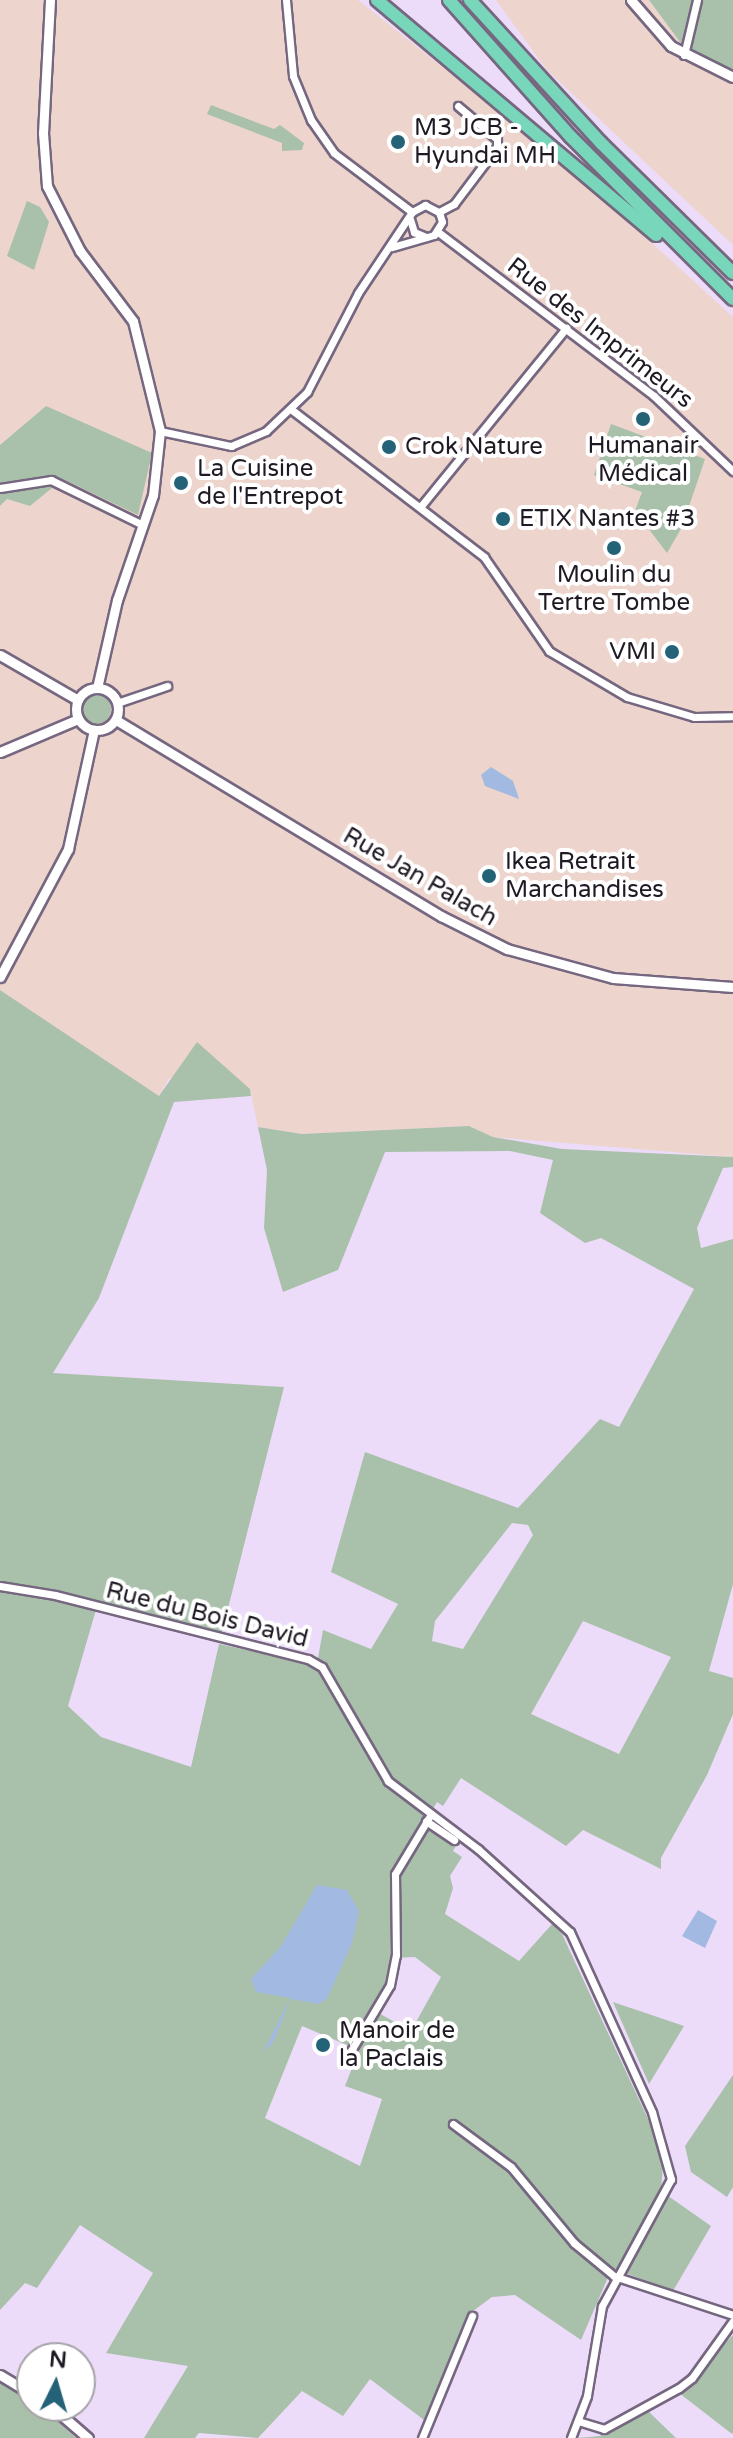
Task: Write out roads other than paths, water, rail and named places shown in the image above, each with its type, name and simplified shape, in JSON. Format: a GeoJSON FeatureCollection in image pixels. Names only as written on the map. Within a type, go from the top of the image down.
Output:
{"type":"FeatureCollection","features":[{"type":"Feature","properties":{"kind":"highway"},"geometry":{"type":"LineString","coordinates":[[377,0],[575,162],[678,256],[691,259]]}},
{"type":"Feature","properties":{"kind":"highway"},"geometry":{"type":"LineString","coordinates":[[449,0],[571,137],[733,299]]}},
{"type":"Feature","properties":{"kind":"highway"},"geometry":{"type":"LineString","coordinates":[[470,0],[611,153],[733,273]]}},
{"type":"Feature","properties":{"kind":"street"},"geometry":{"type":"LineString","coordinates":[[50,0],[43,119],[47,186],[80,251],[133,321],[160,431],[153,495],[117,600],[97,688],[78,700]]}},
{"type":"Feature","properties":{"kind":"street"},"geometry":{"type":"LineString","coordinates":[[286,0],[293,76],[311,120],[334,153],[411,215],[414,232],[429,237]]}},
{"type":"Feature","properties":{"kind":"street"},"geometry":{"type":"LineString","coordinates":[[631,0],[658,34],[684,55],[733,77]]}},
{"type":"Feature","properties":{"kind":"street"},"geometry":{"type":"LineString","coordinates":[[684,55],[697,0]]}},
{"type":"Feature","properties":{"kind":"street"},"geometry":{"type":"LineString","coordinates":[[439,212],[454,204],[497,147],[497,139],[458,106]]}},
{"type":"Feature","properties":{"kind":"street"},"geometry":{"type":"LineString","coordinates":[[160,431],[231,446],[248,443],[292,410],[307,392],[358,293],[411,215],[425,205],[439,212]]}},
{"type":"Feature","properties":{"kind":"street"},"geometry":{"type":"LineString","coordinates":[[392,247],[438,232],[439,212]]}},
{"type":"Feature","properties":{"kind":"street","name":"Rue des Imprimeurs"},"geometry":{"type":"LineString","coordinates":[[438,232],[654,396],[733,471]]}},
{"type":"Feature","properties":{"kind":"street"},"geometry":{"type":"LineString","coordinates":[[421,506],[566,328]]}},
{"type":"Feature","properties":{"kind":"street"},"geometry":{"type":"LineString","coordinates":[[292,410],[484,557],[549,651],[627,697],[694,717],[733,716]]}},
{"type":"Feature","properties":{"kind":"street"},"geometry":{"type":"LineString","coordinates":[[0,488],[51,480],[143,525]]}},
{"type":"Feature","properties":{"kind":"street"},"geometry":{"type":"LineString","coordinates":[[0,655],[78,700]]}},
{"type":"Feature","properties":{"kind":"street"},"geometry":{"type":"LineString","coordinates":[[117,703],[167,686]]}},
{"type":"Feature","properties":{"kind":"street"},"geometry":{"type":"LineString","coordinates":[[97,688],[117,703]]}},
{"type":"Feature","properties":{"kind":"street"},"geometry":{"type":"LineString","coordinates":[[78,700],[78,719]]}},
{"type":"Feature","properties":{"kind":"street"},"geometry":{"type":"LineString","coordinates":[[94,730],[116,720],[117,703]]}},
{"type":"Feature","properties":{"kind":"street"},"geometry":{"type":"LineString","coordinates":[[78,719],[94,730]]}},
{"type":"Feature","properties":{"kind":"street"},"geometry":{"type":"LineString","coordinates":[[0,752],[78,719]]}},
{"type":"Feature","properties":{"kind":"street","name":"Rue Jan Palach"},"geometry":{"type":"LineString","coordinates":[[116,720],[441,916],[495,944],[547,963],[613,978],[733,987]]}},
{"type":"Feature","properties":{"kind":"street"},"geometry":{"type":"LineString","coordinates":[[0,977],[68,849],[94,730]]}},
{"type":"Feature","properties":{"kind":"street","name":"Rue du Bois David"},"geometry":{"type":"LineString","coordinates":[[0,1586],[55,1595],[308,1659],[322,1667],[388,1781],[429,1818]]}},
{"type":"Feature","properties":{"kind":"street"},"geometry":{"type":"LineString","coordinates":[[429,1818],[454,1840]]}},
{"type":"Feature","properties":{"kind":"street"},"geometry":{"type":"LineString","coordinates":[[349,2054],[390,1985],[396,1955],[395,1874],[429,1818]]}},
{"type":"Feature","properties":{"kind":"street"},"geometry":{"type":"LineString","coordinates":[[429,1818],[570,1932],[652,2112],[671,2179],[595,2326],[587,2396],[571,2438]]}},
{"type":"Feature","properties":{"kind":"street"},"geometry":{"type":"LineString","coordinates":[[453,2124],[511,2167],[574,2243],[620,2279],[733,2318],[692,2378],[679,2388],[604,2429],[578,2421]]}},
{"type":"Feature","properties":{"kind":"street"},"geometry":{"type":"LineString","coordinates":[[422,2438],[472,2316]]}},
{"type":"Feature","properties":{"kind":"street"},"geometry":{"type":"LineString","coordinates":[[70,2422],[88,2438]]}},
{"type":"Feature","properties":{"kind":"water"},"geometry":{"type":"Polygon","coordinates":[[[491,767],[513,781],[519,799],[485,786],[481,775],[491,767]]]}},
{"type":"Feature","properties":{"kind":"water"},"geometry":{"type":"Polygon","coordinates":[[[317,1885],[347,1890],[359,1911],[352,1943],[327,1999],[319,2004],[290,1999],[276,2036],[264,2051],[290,1998],[256,1992],[251,1979],[281,1946],[317,1885]]]}},
{"type":"Feature","properties":{"kind":"water"},"geometry":{"type":"Polygon","coordinates":[[[698,1910],[717,1921],[705,1948],[682,1936],[698,1910]]]}},
{"type":"Feature","properties":{"kind":"place","name":"M3 JCB - Hyundai MH"},"geometry":{"type":"Point","coordinates":[398,142]}},
{"type":"Feature","properties":{"kind":"place","name":"Humanair Médical"},"geometry":{"type":"Point","coordinates":[643,419]}},
{"type":"Feature","properties":{"kind":"place","name":"Crok Nature"},"geometry":{"type":"Point","coordinates":[389,447]}},
{"type":"Feature","properties":{"kind":"place","name":"La Cuisine de l'Entrepot"},"geometry":{"type":"Point","coordinates":[181,483]}},
{"type":"Feature","properties":{"kind":"place","name":"ETIX Nantes #3"},"geometry":{"type":"Point","coordinates":[503,519]}},
{"type":"Feature","properties":{"kind":"place","name":"Moulin du Tertre Tombe"},"geometry":{"type":"Point","coordinates":[614,548]}},
{"type":"Feature","properties":{"kind":"place","name":"VMI"},"geometry":{"type":"Point","coordinates":[672,652]}},
{"type":"Feature","properties":{"kind":"place","name":"Ikea Retrait Marchandises"},"geometry":{"type":"Point","coordinates":[489,876]}},
{"type":"Feature","properties":{"kind":"place","name":"Manoir de la Paclais"},"geometry":{"type":"Point","coordinates":[323,2045]}}]}
